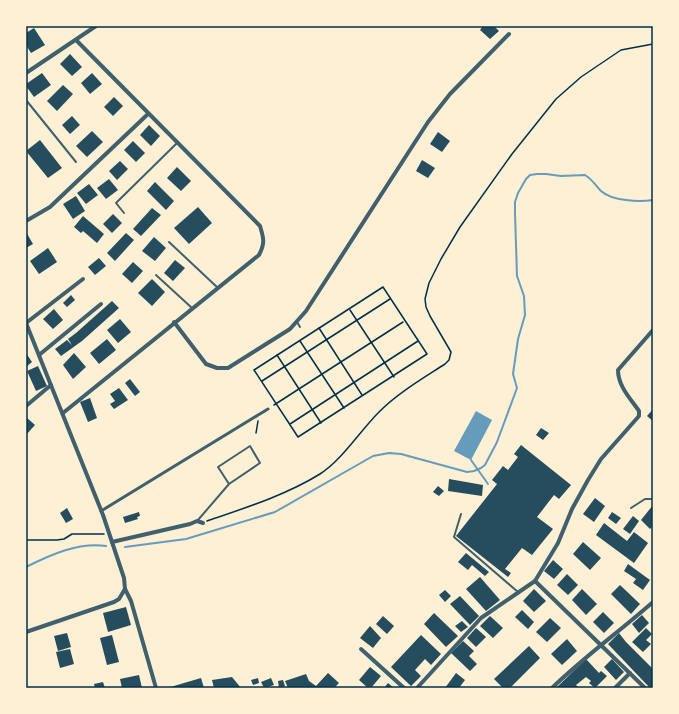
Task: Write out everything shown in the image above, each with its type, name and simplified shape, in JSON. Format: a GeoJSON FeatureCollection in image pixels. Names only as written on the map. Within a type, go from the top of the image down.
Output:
{"type":"FeatureCollection","features":[{"type":"Feature","properties":{"kind":"street"},"geometry":{"type":"LineString","coordinates":[[26,73],[96,26]]}},
{"type":"Feature","properties":{"kind":"street"},"geometry":{"type":"LineString","coordinates":[[174,322],[206,364],[217,368],[228,368],[290,329],[306,311],[428,122],[450,94],[509,34]]}},
{"type":"Feature","properties":{"kind":"street"},"geometry":{"type":"LineString","coordinates":[[63,413],[259,255],[264,246],[264,237],[260,226],[76,40]]}},
{"type":"Feature","properties":{"kind":"street"},"geometry":{"type":"LineString","coordinates":[[26,221],[50,207],[148,114]]}},
{"type":"Feature","properties":{"kind":"street"},"geometry":{"type":"LineString","coordinates":[[83,279],[26,323],[28,333],[39,355],[63,413],[101,511],[124,578],[125,589],[131,601],[156,688]]}},
{"type":"Feature","properties":{"kind":"street"},"geometry":{"type":"LineString","coordinates":[[39,355],[101,304]]}},
{"type":"Feature","properties":{"kind":"street"},"geometry":{"type":"LineString","coordinates":[[417,688],[481,618],[535,580],[558,543],[572,509],[601,459],[639,416],[639,411],[622,386],[618,377],[618,370],[653,330]]}},
{"type":"Feature","properties":{"kind":"street"},"geometry":{"type":"LineString","coordinates":[[26,406],[51,385]]}},
{"type":"Feature","properties":{"kind":"street"},"geometry":{"type":"LineString","coordinates":[[101,511],[268,409]]}},
{"type":"Feature","properties":{"kind":"street"},"geometry":{"type":"LineString","coordinates":[[112,542],[197,521],[203,523]]}},
{"type":"Feature","properties":{"kind":"street"},"geometry":{"type":"LineString","coordinates":[[535,580],[645,688]]}},
{"type":"Feature","properties":{"kind":"street"},"geometry":{"type":"LineString","coordinates":[[26,632],[114,602],[123,594],[125,589]]}},
{"type":"Feature","properties":{"kind":"street"},"geometry":{"type":"LineString","coordinates":[[552,688],[580,662],[652,603]]}},
{"type":"Feature","properties":{"kind":"street"},"geometry":{"type":"LineString","coordinates":[[361,649],[404,688]]}},
{"type":"Feature","properties":{"kind":"street"},"geometry":{"type":"LineString","coordinates":[[615,688],[630,673]]}},
{"type":"Feature","properties":{"kind":"lane"},"geometry":{"type":"LineString","coordinates":[[26,100],[76,162]]}},
{"type":"Feature","properties":{"kind":"lane"},"geometry":{"type":"LineString","coordinates":[[124,213],[116,203],[177,143]]}},
{"type":"Feature","properties":{"kind":"lane"},"geometry":{"type":"LineString","coordinates":[[169,242],[218,288]]}},
{"type":"Feature","properties":{"kind":"lane"},"geometry":{"type":"LineString","coordinates":[[156,275],[192,308]]}},
{"type":"Feature","properties":{"kind":"lane"},"geometry":{"type":"LineString","coordinates":[[296,321],[300,327]]}},
{"type":"Feature","properties":{"kind":"lane"},"geometry":{"type":"LineString","coordinates":[[197,521],[229,484],[260,463],[250,446],[218,467],[229,484]]}},
{"type":"Feature","properties":{"kind":"lane"},"geometry":{"type":"LineString","coordinates":[[631,508],[645,499],[653,499]]}},
{"type":"Feature","properties":{"kind":"lane"},"geometry":{"type":"LineString","coordinates":[[461,514],[454,537],[518,592]]}},
{"type":"Feature","properties":{"kind":"path"},"geometry":{"type":"LineString","coordinates":[[203,523],[268,499],[320,474],[335,461],[356,436],[391,400],[449,360],[451,352],[430,316],[426,307],[425,299],[429,283],[441,259],[460,228],[512,154],[556,99],[581,77],[621,50],[653,44]]}},
{"type":"Feature","properties":{"kind":"path"},"geometry":{"type":"LineString","coordinates":[[383,287],[427,354],[298,437],[254,370],[319,328],[383,287]]}},
{"type":"Feature","properties":{"kind":"path"},"geometry":{"type":"LineString","coordinates":[[262,381],[391,299]]}},
{"type":"Feature","properties":{"kind":"path"},"geometry":{"type":"LineString","coordinates":[[350,310],[393,376]]}},
{"type":"Feature","properties":{"kind":"path"},"geometry":{"type":"LineString","coordinates":[[275,404],[403,322]]}},
{"type":"Feature","properties":{"kind":"path"},"geometry":{"type":"LineString","coordinates":[[319,328],[362,395]]}},
{"type":"Feature","properties":{"kind":"path"},"geometry":{"type":"LineString","coordinates":[[300,341],[344,408]]}},
{"type":"Feature","properties":{"kind":"path"},"geometry":{"type":"LineString","coordinates":[[290,424],[418,342]]}},
{"type":"Feature","properties":{"kind":"path"},"geometry":{"type":"LineString","coordinates":[[277,355],[321,422]]}},
{"type":"Feature","properties":{"kind":"path"},"geometry":{"type":"LineString","coordinates":[[256,433],[258,428],[258,415]]}},
{"type":"Feature","properties":{"kind":"path"},"geometry":{"type":"LineString","coordinates":[[26,540],[57,540],[64,539],[72,534],[105,534],[103,528]]}},
{"type":"Feature","properties":{"kind":"water"},"geometry":{"type":"Polygon","coordinates":[[[476,411],[492,420],[471,460],[454,451],[476,411]]]}},
{"type":"Feature","properties":{"kind":"building"},"geometry":{"type":"Polygon","coordinates":[[[483,26],[494,26],[499,31],[490,39],[480,30],[483,26]]]}},
{"type":"Feature","properties":{"kind":"building"},"geometry":{"type":"Polygon","coordinates":[[[34,28],[45,45],[31,53],[26,45],[26,33],[34,28]]]}},
{"type":"Feature","properties":{"kind":"building"},"geometry":{"type":"Polygon","coordinates":[[[70,54],[82,67],[72,76],[60,64],[70,54]]]}},
{"type":"Feature","properties":{"kind":"building"},"geometry":{"type":"Polygon","coordinates":[[[42,73],[51,85],[34,97],[26,84],[42,73]]]}},
{"type":"Feature","properties":{"kind":"building"},"geometry":{"type":"Polygon","coordinates":[[[92,73],[102,84],[90,94],[81,83],[92,73]]]}},
{"type":"Feature","properties":{"kind":"building"},"geometry":{"type":"Polygon","coordinates":[[[63,85],[73,94],[57,111],[47,101],[63,85]]]}},
{"type":"Feature","properties":{"kind":"building"},"geometry":{"type":"Polygon","coordinates":[[[114,97],[123,106],[113,116],[104,107],[114,97]]]}},
{"type":"Feature","properties":{"kind":"building"},"geometry":{"type":"Polygon","coordinates":[[[72,116],[80,125],[70,134],[62,125],[72,116]]]}},
{"type":"Feature","properties":{"kind":"building"},"geometry":{"type":"Polygon","coordinates":[[[149,125],[160,136],[151,146],[140,135],[149,125]]]}},
{"type":"Feature","properties":{"kind":"building"},"geometry":{"type":"Polygon","coordinates":[[[92,131],[103,142],[87,157],[76,146],[92,131]]]}},
{"type":"Feature","properties":{"kind":"building"},"geometry":{"type":"Polygon","coordinates":[[[438,132],[450,141],[442,152],[430,144],[438,132]]]}},
{"type":"Feature","properties":{"kind":"building"},"geometry":{"type":"Polygon","coordinates":[[[40,140],[62,168],[48,178],[26,151],[40,140]]]}},
{"type":"Feature","properties":{"kind":"building"},"geometry":{"type":"Polygon","coordinates":[[[133,141],[145,153],[136,162],[124,150],[133,141]]]}},
{"type":"Feature","properties":{"kind":"building"},"geometry":{"type":"Polygon","coordinates":[[[422,160],[435,168],[428,178],[416,171],[422,160]]]}},
{"type":"Feature","properties":{"kind":"building"},"geometry":{"type":"Polygon","coordinates":[[[120,161],[128,169],[117,180],[109,171],[120,161]]]}},
{"type":"Feature","properties":{"kind":"building"},"geometry":{"type":"Polygon","coordinates":[[[177,167],[191,181],[181,191],[167,178],[177,167]]]}},
{"type":"Feature","properties":{"kind":"building"},"geometry":{"type":"Polygon","coordinates":[[[109,179],[118,190],[106,199],[97,188],[109,179]]]}},
{"type":"Feature","properties":{"kind":"building"},"geometry":{"type":"Polygon","coordinates":[[[155,182],[174,201],[166,210],[147,191],[155,182]]]}},
{"type":"Feature","properties":{"kind":"building"},"geometry":{"type":"Polygon","coordinates":[[[89,184],[98,195],[86,204],[77,193],[89,184]]]}},
{"type":"Feature","properties":{"kind":"building"},"geometry":{"type":"Polygon","coordinates":[[[76,196],[85,211],[73,219],[63,204],[76,196]]]}},
{"type":"Feature","properties":{"kind":"building"},"geometry":{"type":"Polygon","coordinates":[[[198,207],[212,223],[189,244],[174,228],[198,207]]]}},
{"type":"Feature","properties":{"kind":"building"},"geometry":{"type":"Polygon","coordinates":[[[152,208],[161,215],[141,236],[133,229],[152,208]]]}},
{"type":"Feature","properties":{"kind":"building"},"geometry":{"type":"Polygon","coordinates":[[[113,214],[122,223],[112,233],[103,224],[113,214]]]}},
{"type":"Feature","properties":{"kind":"building"},"geometry":{"type":"Polygon","coordinates":[[[83,216],[104,234],[97,243],[83,231],[81,233],[74,227],[83,216]]]}},
{"type":"Feature","properties":{"kind":"building"},"geometry":{"type":"Polygon","coordinates":[[[26,232],[33,244],[26,248],[26,232]]]}},
{"type":"Feature","properties":{"kind":"building"},"geometry":{"type":"Polygon","coordinates":[[[126,233],[134,240],[115,261],[107,253],[126,233]]]}},
{"type":"Feature","properties":{"kind":"building"},"geometry":{"type":"Polygon","coordinates":[[[154,237],[166,248],[155,261],[142,251],[154,237]]]}},
{"type":"Feature","properties":{"kind":"building"},"geometry":{"type":"Polygon","coordinates":[[[48,248],[57,262],[39,274],[30,261],[48,248]]]}},
{"type":"Feature","properties":{"kind":"building"},"geometry":{"type":"Polygon","coordinates":[[[99,258],[106,266],[95,275],[88,267],[99,258]]]}},
{"type":"Feature","properties":{"kind":"building"},"geometry":{"type":"Polygon","coordinates":[[[175,260],[185,268],[173,281],[164,273],[175,260]]]}},
{"type":"Feature","properties":{"kind":"building"},"geometry":{"type":"Polygon","coordinates":[[[133,262],[143,271],[132,283],[122,274],[133,262]]]}},
{"type":"Feature","properties":{"kind":"building"},"geometry":{"type":"Polygon","coordinates":[[[152,279],[165,292],[152,306],[138,293],[152,279]]]}},
{"type":"Feature","properties":{"kind":"building"},"geometry":{"type":"Polygon","coordinates":[[[71,295],[75,300],[67,307],[63,303],[71,295]]]}},
{"type":"Feature","properties":{"kind":"building"},"geometry":{"type":"Polygon","coordinates":[[[112,301],[119,308],[82,341],[61,356],[55,349],[67,340],[72,345],[68,339],[112,301]]]}},
{"type":"Feature","properties":{"kind":"building"},"geometry":{"type":"Polygon","coordinates":[[[54,309],[63,320],[53,329],[43,319],[54,309]]]}},
{"type":"Feature","properties":{"kind":"building"},"geometry":{"type":"Polygon","coordinates":[[[120,319],[131,332],[118,343],[107,330],[120,319]]]}},
{"type":"Feature","properties":{"kind":"building"},"geometry":{"type":"Polygon","coordinates":[[[107,339],[116,350],[99,364],[90,353],[107,339]]]}},
{"type":"Feature","properties":{"kind":"building"},"geometry":{"type":"Polygon","coordinates":[[[26,353],[32,362],[26,367],[26,353]]]}},
{"type":"Feature","properties":{"kind":"building"},"geometry":{"type":"Polygon","coordinates":[[[74,353],[86,367],[73,379],[63,365],[74,353]]]}},
{"type":"Feature","properties":{"kind":"building"},"geometry":{"type":"Polygon","coordinates":[[[38,366],[47,386],[36,391],[27,371],[38,366]]]}},
{"type":"Feature","properties":{"kind":"building"},"geometry":{"type":"Polygon","coordinates":[[[130,379],[140,392],[135,396],[125,383],[130,379]]]}},
{"type":"Feature","properties":{"kind":"building"},"geometry":{"type":"Polygon","coordinates":[[[119,388],[128,400],[114,409],[110,404],[115,401],[110,394],[119,388]]]}},
{"type":"Feature","properties":{"kind":"building"},"geometry":{"type":"Polygon","coordinates":[[[90,398],[97,418],[88,422],[80,402],[90,398]]]}},
{"type":"Feature","properties":{"kind":"building"},"geometry":{"type":"Polygon","coordinates":[[[653,409],[653,421],[647,416],[653,409]]]}},
{"type":"Feature","properties":{"kind":"building"},"geometry":{"type":"Polygon","coordinates":[[[26,417],[35,425],[26,435],[26,417]]]}},
{"type":"Feature","properties":{"kind":"building"},"geometry":{"type":"Polygon","coordinates":[[[541,428],[549,433],[543,440],[536,435],[541,428]]]}},
{"type":"Feature","properties":{"kind":"building"},"geometry":{"type":"Polygon","coordinates":[[[521,445],[571,485],[559,499],[554,495],[537,517],[553,529],[532,555],[522,548],[505,569],[511,573],[508,577],[456,536],[497,484],[492,480],[503,466],[508,470],[518,457],[514,454],[521,445]]]}},
{"type":"Feature","properties":{"kind":"building"},"geometry":{"type":"Polygon","coordinates":[[[449,479],[483,485],[482,496],[448,491],[449,479]]]}},
{"type":"Feature","properties":{"kind":"building"},"geometry":{"type":"Polygon","coordinates":[[[438,486],[444,491],[439,496],[433,492],[438,486]]]}},
{"type":"Feature","properties":{"kind":"building"},"geometry":{"type":"Polygon","coordinates":[[[595,498],[605,506],[594,522],[583,514],[595,498]]]}},
{"type":"Feature","properties":{"kind":"building"},"geometry":{"type":"Polygon","coordinates":[[[653,505],[653,526],[650,529],[641,520],[653,505]]]}},
{"type":"Feature","properties":{"kind":"building"},"geometry":{"type":"Polygon","coordinates":[[[67,508],[73,519],[66,523],[60,513],[67,508]]]}},
{"type":"Feature","properties":{"kind":"building"},"geometry":{"type":"Polygon","coordinates":[[[139,512],[140,516],[137,517],[138,519],[125,523],[123,517],[139,512]]]}},
{"type":"Feature","properties":{"kind":"building"},"geometry":{"type":"Polygon","coordinates":[[[612,512],[621,518],[616,524],[608,518],[612,512]]]}},
{"type":"Feature","properties":{"kind":"building"},"geometry":{"type":"Polygon","coordinates":[[[633,516],[639,521],[630,534],[623,529],[633,516]]]}},
{"type":"Feature","properties":{"kind":"building"},"geometry":{"type":"Polygon","coordinates":[[[604,523],[627,541],[634,532],[648,543],[634,563],[596,535],[604,523]]]}},
{"type":"Feature","properties":{"kind":"building"},"geometry":{"type":"Polygon","coordinates":[[[583,542],[601,558],[590,570],[573,554],[583,542]]]}},
{"type":"Feature","properties":{"kind":"building"},"geometry":{"type":"Polygon","coordinates":[[[466,553],[489,572],[485,576],[472,565],[468,570],[458,562],[466,553]]]}},
{"type":"Feature","properties":{"kind":"building"},"geometry":{"type":"Polygon","coordinates":[[[553,560],[563,569],[554,579],[544,571],[553,560]]]}},
{"type":"Feature","properties":{"kind":"building"},"geometry":{"type":"Polygon","coordinates":[[[628,564],[650,580],[643,590],[633,583],[636,579],[624,571],[628,564]]]}},
{"type":"Feature","properties":{"kind":"building"},"geometry":{"type":"Polygon","coordinates":[[[567,574],[578,585],[568,595],[557,585],[567,574]]]}},
{"type":"Feature","properties":{"kind":"building"},"geometry":{"type":"Polygon","coordinates":[[[480,577],[500,600],[486,611],[466,589],[480,577]]]}},
{"type":"Feature","properties":{"kind":"building"},"geometry":{"type":"Polygon","coordinates":[[[620,585],[640,604],[631,614],[611,594],[620,585]]]}},
{"type":"Feature","properties":{"kind":"building"},"geometry":{"type":"Polygon","coordinates":[[[534,589],[546,601],[534,612],[523,601],[534,589]]]}},
{"type":"Feature","properties":{"kind":"building"},"geometry":{"type":"Polygon","coordinates":[[[582,589],[597,604],[586,615],[572,600],[582,589]]]}},
{"type":"Feature","properties":{"kind":"building"},"geometry":{"type":"Polygon","coordinates":[[[445,590],[451,596],[445,602],[439,595],[445,590]]]}},
{"type":"Feature","properties":{"kind":"building"},"geometry":{"type":"Polygon","coordinates":[[[460,596],[479,616],[470,625],[450,604],[460,596]]]}},
{"type":"Feature","properties":{"kind":"building"},"geometry":{"type":"Polygon","coordinates":[[[126,607],[131,625],[108,632],[103,613],[126,607]]]}},
{"type":"Feature","properties":{"kind":"building"},"geometry":{"type":"Polygon","coordinates":[[[522,610],[534,622],[528,629],[515,617],[522,610]]]}},
{"type":"Feature","properties":{"kind":"building"},"geometry":{"type":"Polygon","coordinates":[[[603,612],[614,623],[604,633],[593,622],[603,612]]]}},
{"type":"Feature","properties":{"kind":"building"},"geometry":{"type":"Polygon","coordinates":[[[434,613],[458,636],[446,647],[424,624],[434,613]]]}},
{"type":"Feature","properties":{"kind":"building"},"geometry":{"type":"Polygon","coordinates":[[[642,615],[649,623],[639,633],[632,624],[642,615]]]}},
{"type":"Feature","properties":{"kind":"building"},"geometry":{"type":"Polygon","coordinates":[[[383,616],[394,626],[387,634],[376,624],[383,616]]]}},
{"type":"Feature","properties":{"kind":"building"},"geometry":{"type":"Polygon","coordinates":[[[490,616],[503,628],[493,638],[480,626],[490,616]]]}},
{"type":"Feature","properties":{"kind":"building"},"geometry":{"type":"Polygon","coordinates":[[[550,618],[561,628],[547,642],[536,632],[550,618]]]}},
{"type":"Feature","properties":{"kind":"building"},"geometry":{"type":"Polygon","coordinates":[[[462,621],[468,627],[461,632],[455,626],[462,621]]]}},
{"type":"Feature","properties":{"kind":"building"},"geometry":{"type":"Polygon","coordinates":[[[370,626],[381,638],[373,648],[360,638],[370,626]]]}},
{"type":"Feature","properties":{"kind":"building"},"geometry":{"type":"Polygon","coordinates":[[[476,628],[486,637],[476,647],[467,638],[476,628]]]}},
{"type":"Feature","properties":{"kind":"building"},"geometry":{"type":"Polygon","coordinates":[[[646,628],[652,634],[646,640],[651,644],[643,652],[632,642],[646,628]]]}},
{"type":"Feature","properties":{"kind":"building"},"geometry":{"type":"Polygon","coordinates":[[[67,633],[71,647],[58,651],[54,636],[67,633]]]}},
{"type":"Feature","properties":{"kind":"building"},"geometry":{"type":"Polygon","coordinates":[[[619,633],[653,669],[653,688],[650,688],[608,644],[619,633]]]}},
{"type":"Feature","properties":{"kind":"building"},"geometry":{"type":"Polygon","coordinates":[[[112,635],[119,662],[107,665],[100,638],[112,635]]]}},
{"type":"Feature","properties":{"kind":"building"},"geometry":{"type":"Polygon","coordinates":[[[421,635],[441,654],[431,665],[425,659],[415,670],[421,676],[411,686],[391,667],[421,635]]]}},
{"type":"Feature","properties":{"kind":"building"},"geometry":{"type":"Polygon","coordinates":[[[567,639],[577,651],[562,665],[551,654],[567,639]]]}},
{"type":"Feature","properties":{"kind":"building"},"geometry":{"type":"Polygon","coordinates":[[[463,641],[474,651],[469,656],[477,664],[470,671],[451,653],[463,641]]]}},
{"type":"Feature","properties":{"kind":"building"},"geometry":{"type":"Polygon","coordinates":[[[529,646],[540,658],[510,688],[503,688],[494,679],[529,646]]]}},
{"type":"Feature","properties":{"kind":"building"},"geometry":{"type":"Polygon","coordinates":[[[70,649],[74,664],[60,668],[56,652],[70,649]]]}},
{"type":"Feature","properties":{"kind":"building"},"geometry":{"type":"Polygon","coordinates":[[[586,659],[599,673],[601,671],[607,676],[595,688],[589,683],[591,681],[586,677],[576,685],[578,687],[577,688],[556,688],[586,659]]]}},
{"type":"Feature","properties":{"kind":"building"},"geometry":{"type":"Polygon","coordinates":[[[612,659],[624,672],[616,680],[604,667],[612,659]]]}},
{"type":"Feature","properties":{"kind":"building"},"geometry":{"type":"Polygon","coordinates":[[[370,667],[381,676],[371,688],[368,688],[359,680],[370,667]]]}},
{"type":"Feature","properties":{"kind":"building"},"geometry":{"type":"Polygon","coordinates":[[[328,673],[339,683],[334,688],[288,688],[285,681],[306,674],[309,681],[316,686],[328,673]]]}},
{"type":"Feature","properties":{"kind":"building"},"geometry":{"type":"Polygon","coordinates":[[[456,673],[465,680],[459,688],[445,688],[456,673]]]}},
{"type":"Feature","properties":{"kind":"building"},"geometry":{"type":"Polygon","coordinates":[[[139,675],[142,688],[122,688],[120,679],[139,675]]]}},
{"type":"Feature","properties":{"kind":"building"},"geometry":{"type":"Polygon","coordinates":[[[232,677],[241,688],[214,688],[212,680],[232,677]]]}},
{"type":"Feature","properties":{"kind":"building"},"geometry":{"type":"Polygon","coordinates":[[[201,678],[204,688],[167,688],[201,678]]]}},
{"type":"Feature","properties":{"kind":"building"},"geometry":{"type":"Polygon","coordinates":[[[258,678],[259,683],[253,685],[251,680],[258,678]]]}},
{"type":"Feature","properties":{"kind":"building"},"geometry":{"type":"Polygon","coordinates":[[[271,678],[274,685],[264,688],[261,682],[271,678]]]}},
{"type":"Feature","properties":{"kind":"building"},"geometry":{"type":"Polygon","coordinates":[[[283,680],[285,686],[279,688],[278,681],[283,680]]]}},
{"type":"Feature","properties":{"kind":"building"},"geometry":{"type":"Polygon","coordinates":[[[103,682],[105,688],[95,688],[94,684],[103,682]]]}},
{"type":"Feature","properties":{"kind":"building"},"geometry":{"type":"Polygon","coordinates":[[[388,683],[394,688],[384,688],[388,683]]]}},
{"type":"Feature","properties":{"kind":"waterway"},"geometry":{"type":"LineString","coordinates":[[125,547],[186,539],[275,512],[373,456],[389,453],[401,454],[467,472],[481,468],[485,465],[497,442],[517,388],[513,374],[518,339],[525,315],[524,296],[517,276],[515,202],[526,179],[530,175],[537,174],[561,176],[585,175],[601,191],[612,197],[633,201],[653,200]]}},
{"type":"Feature","properties":{"kind":"waterway"},"geometry":{"type":"LineString","coordinates":[[471,460],[488,484]]}},
{"type":"Feature","properties":{"kind":"waterway"},"geometry":{"type":"LineString","coordinates":[[26,567],[64,550],[85,546],[106,546]]}}]}
